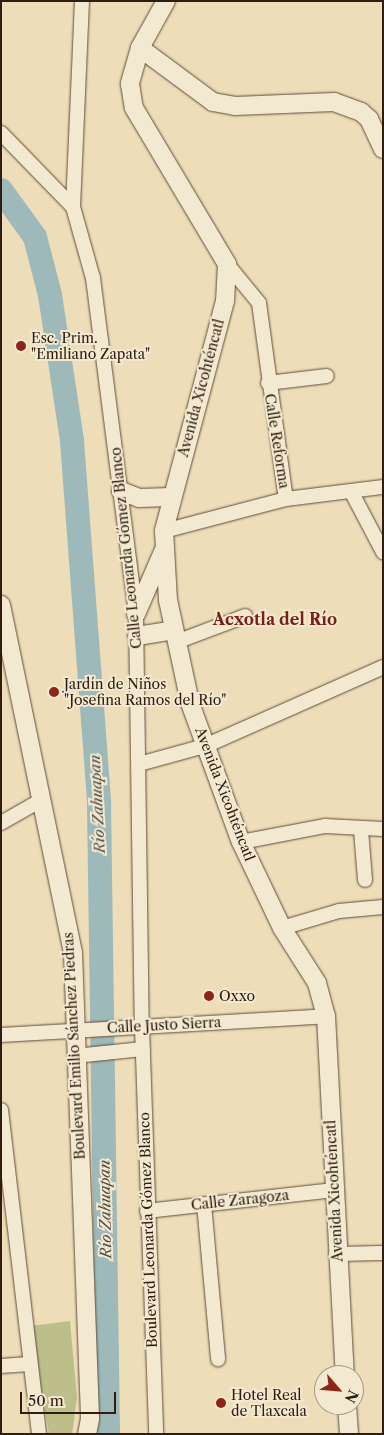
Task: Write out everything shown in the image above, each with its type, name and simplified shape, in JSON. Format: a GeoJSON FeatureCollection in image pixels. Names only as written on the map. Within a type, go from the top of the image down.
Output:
{"type":"FeatureCollection","features":[{"type":"Feature","properties":{"kind":"street"},"geometry":{"type":"LineString","coordinates":[[73,207],[82,1]]}},
{"type":"Feature","properties":{"kind":"street"},"geometry":{"type":"LineString","coordinates":[[166,1],[140,48],[130,84],[134,108],[227,264]]}},
{"type":"Feature","properties":{"kind":"street"},"geometry":{"type":"LineString","coordinates":[[140,48],[214,102],[235,106],[334,102],[361,112],[369,119],[383,149]]}},
{"type":"Feature","properties":{"kind":"street","name":"Calle Leonarda Gómez Blanco"},"geometry":{"type":"LineString","coordinates":[[1,134],[73,207],[93,278],[138,636],[135,1027]]}},
{"type":"Feature","properties":{"kind":"street","name":"Calle Reforma"},"geometry":{"type":"LineString","coordinates":[[227,264],[259,303],[268,383],[286,499]]}},
{"type":"Feature","properties":{"kind":"street","name":"Avenida Xicohténcatl"},"geometry":{"type":"LineString","coordinates":[[227,264],[224,301],[171,497],[164,531],[163,552],[175,636],[205,746],[240,842],[282,928],[317,983],[326,1016],[336,1254],[344,1365]]}},
{"type":"Feature","properties":{"kind":"street"},"geometry":{"type":"LineString","coordinates":[[268,383],[327,376]]}},
{"type":"Feature","properties":{"kind":"street"},"geometry":{"type":"LineString","coordinates":[[164,531],[286,499],[352,493],[383,487]]}},
{"type":"Feature","properties":{"kind":"street"},"geometry":{"type":"LineString","coordinates":[[121,491],[139,498],[171,497]]}},
{"type":"Feature","properties":{"kind":"street"},"geometry":{"type":"LineString","coordinates":[[352,493],[383,552]]}},
{"type":"Feature","properties":{"kind":"street"},"geometry":{"type":"LineString","coordinates":[[136,614],[163,552]]}},
{"type":"Feature","properties":{"kind":"street","name":"Boulevard Emilio Sánchez Piedras"},"geometry":{"type":"LineString","coordinates":[[1,605],[43,798],[73,953],[83,1055],[90,1418],[87,1434]]}},
{"type":"Feature","properties":{"kind":"street"},"geometry":{"type":"LineString","coordinates":[[138,636],[175,636],[245,616]]}},
{"type":"Feature","properties":{"kind":"street"},"geometry":{"type":"LineString","coordinates":[[138,764],[205,746],[383,667]]}},
{"type":"Feature","properties":{"kind":"street"},"geometry":{"type":"LineString","coordinates":[[1,823],[43,798]]}},
{"type":"Feature","properties":{"kind":"street"},"geometry":{"type":"LineString","coordinates":[[240,842],[325,826],[361,830],[383,829]]}},
{"type":"Feature","properties":{"kind":"street"},"geometry":{"type":"LineString","coordinates":[[361,830],[365,880]]}},
{"type":"Feature","properties":{"kind":"street"},"geometry":{"type":"LineString","coordinates":[[282,928],[339,911],[383,907]]}},
{"type":"Feature","properties":{"kind":"street","name":"Calle Justo Sierra"},"geometry":{"type":"LineString","coordinates":[[1,1035],[326,1016]]}},
{"type":"Feature","properties":{"kind":"street","name":"Boulevard Leonarda Gómez Blanco"},"geometry":{"type":"LineString","coordinates":[[135,1027],[147,1211],[156,1434]]}},
{"type":"Feature","properties":{"kind":"street"},"geometry":{"type":"LineString","coordinates":[[83,1055],[136,1050]]}},
{"type":"Feature","properties":{"kind":"street"},"geometry":{"type":"LineString","coordinates":[[1,1110],[29,1364],[39,1434]]}},
{"type":"Feature","properties":{"kind":"street","name":"Calle Zaragoza"},"geometry":{"type":"LineString","coordinates":[[147,1211],[334,1190]]}},
{"type":"Feature","properties":{"kind":"street"},"geometry":{"type":"LineString","coordinates":[[204,1204],[218,1359]]}},
{"type":"Feature","properties":{"kind":"street"},"geometry":{"type":"LineString","coordinates":[[336,1254],[383,1253]]}},
{"type":"Feature","properties":{"kind":"street"},"geometry":{"type":"LineString","coordinates":[[1,1366],[29,1364]]}},
{"type":"Feature","properties":{"kind":"street"},"geometry":{"type":"LineString","coordinates":[[348,1415],[349,1434]]}},
{"type":"Feature","properties":{"kind":"green space"},"geometry":{"type":"Polygon","coordinates":[[[70,1321],[77,1397],[73,1429],[72,1434],[49,1434],[30,1326],[70,1321]]]}},
{"type":"Feature","properties":{"kind":"waterway","name":"Río Zahuapan"},"geometry":{"type":"LineString","coordinates":[[1,190],[35,237],[50,295],[72,441],[99,804],[108,1434]]}},
{"type":"Feature","properties":{"kind":"place","name":"Esc. Prim. \"Emiliano Zapata\""},"geometry":{"type":"Point","coordinates":[21,346]}},
{"type":"Feature","properties":{"kind":"place","name":"Jardín de Niños \"Josefina Ramos del Río\""},"geometry":{"type":"Point","coordinates":[54,692]}},
{"type":"Feature","properties":{"kind":"place","name":"Oxxo"},"geometry":{"type":"Point","coordinates":[209,996]}},
{"type":"Feature","properties":{"kind":"place","name":"Hotel Real de Tlaxcala"},"geometry":{"type":"Point","coordinates":[221,1403]}},
{"type":"Feature","properties":{"kind":"district","name":"Acxotla del Río"},"geometry":{"type":"Point","coordinates":[275,619]}}]}
